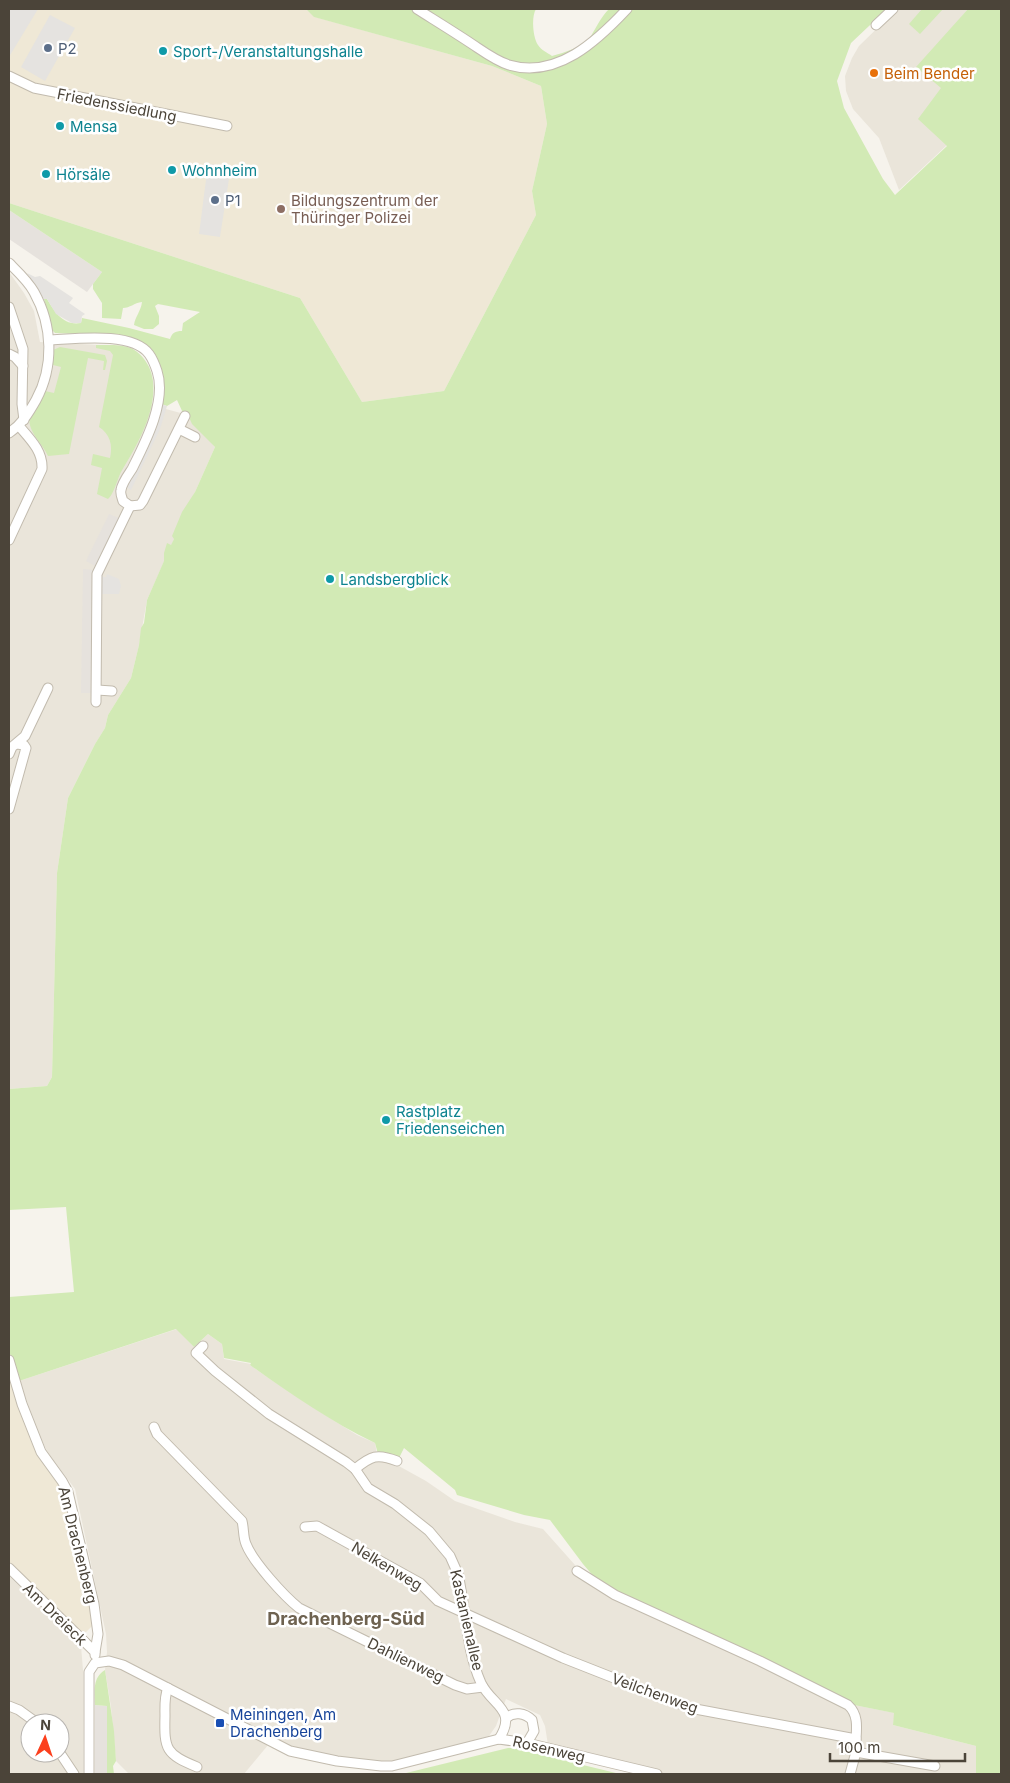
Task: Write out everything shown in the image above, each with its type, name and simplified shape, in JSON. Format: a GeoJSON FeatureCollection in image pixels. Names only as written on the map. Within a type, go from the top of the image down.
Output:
{"type":"FeatureCollection","features":[{"type":"Feature","properties":{"kind":"street"},"geometry":{"type":"LineString","coordinates":[[418,9],[493,58],[508,65],[538,68],[551,66],[577,54],[606,30],[627,9]]}},
{"type":"Feature","properties":{"kind":"street"},"geometry":{"type":"LineString","coordinates":[[876,25],[893,9]]}},
{"type":"Feature","properties":{"kind":"street","name":"Friedenssiedlung"},"geometry":{"type":"LineString","coordinates":[[9,76],[34,88],[228,126]]}},
{"type":"Feature","properties":{"kind":"street"},"geometry":{"type":"LineString","coordinates":[[9,263],[34,292],[46,323],[49,340],[48,361],[41,390],[21,423],[9,432]]}},
{"type":"Feature","properties":{"kind":"street"},"geometry":{"type":"LineString","coordinates":[[9,307],[23,349],[21,423],[42,458],[42,469],[9,540]]}},
{"type":"Feature","properties":{"kind":"street"},"geometry":{"type":"LineString","coordinates":[[49,340],[95,339],[131,342],[148,353],[154,365],[159,382],[155,415],[142,448],[121,490],[123,501],[130,506],[140,505],[143,501],[185,416]]}},
{"type":"Feature","properties":{"kind":"street"},"geometry":{"type":"LineString","coordinates":[[9,354],[16,357],[23,366]]}},
{"type":"Feature","properties":{"kind":"street"},"geometry":{"type":"LineString","coordinates":[[179,429],[195,438]]}},
{"type":"Feature","properties":{"kind":"street"},"geometry":{"type":"LineString","coordinates":[[96,702],[97,574],[130,506]]}},
{"type":"Feature","properties":{"kind":"street"},"geometry":{"type":"LineString","coordinates":[[9,754],[12,747],[25,736],[48,688]]}},
{"type":"Feature","properties":{"kind":"street"},"geometry":{"type":"LineString","coordinates":[[97,690],[112,691]]}},
{"type":"Feature","properties":{"kind":"street"},"geometry":{"type":"LineString","coordinates":[[9,809],[26,748],[24,744],[17,744]]}},
{"type":"Feature","properties":{"kind":"street","name":"Kastanienallee"},"geometry":{"type":"LineString","coordinates":[[203,1346],[196,1352],[214,1371],[269,1414],[346,1462],[355,1469],[368,1488],[405,1511],[429,1531],[443,1547],[455,1565],[458,1574],[477,1672],[484,1687],[500,1706],[506,1718]]}},
{"type":"Feature","properties":{"kind":"street","name":"Am Drachenberg"},"geometry":{"type":"LineString","coordinates":[[9,1360],[22,1404],[41,1452],[68,1492],[94,1604],[98,1634],[95,1652]]}},
{"type":"Feature","properties":{"kind":"street","name":"Dahlienweg"},"geometry":{"type":"LineString","coordinates":[[154,1427],[156,1434],[242,1521],[244,1538],[251,1553],[299,1608],[456,1685],[467,1689],[484,1687]]}},
{"type":"Feature","properties":{"kind":"street"},"geometry":{"type":"LineString","coordinates":[[355,1469],[370,1457],[376,1456],[398,1461]]}},
{"type":"Feature","properties":{"kind":"street","name":"Nelkenweg"},"geometry":{"type":"LineString","coordinates":[[305,1527],[317,1526],[420,1583],[438,1601],[465,1614]]}},
{"type":"Feature","properties":{"kind":"street","name":"Am Dreieck"},"geometry":{"type":"LineString","coordinates":[[9,1568],[95,1652],[95,1664],[89,1676],[89,1774]]}},
{"type":"Feature","properties":{"kind":"street"},"geometry":{"type":"LineString","coordinates":[[578,1571],[615,1595],[760,1661],[848,1705],[854,1710],[856,1717],[856,1752],[850,1774]]}},
{"type":"Feature","properties":{"kind":"street","name":"Veilchenweg"},"geometry":{"type":"LineString","coordinates":[[465,1614],[563,1658],[690,1708],[856,1739]]}},
{"type":"Feature","properties":{"kind":"street"},"geometry":{"type":"LineString","coordinates":[[95,1664],[109,1661],[123,1665],[280,1747],[302,1754],[337,1761],[392,1766],[498,1739],[504,1729],[506,1718],[510,1714],[520,1714],[532,1720],[534,1731],[527,1743]]}},
{"type":"Feature","properties":{"kind":"street"},"geometry":{"type":"LineString","coordinates":[[168,1688],[165,1696],[164,1732],[166,1744],[171,1753],[176,1757],[197,1767]]}},
{"type":"Feature","properties":{"kind":"street"},"geometry":{"type":"LineString","coordinates":[[9,1706],[24,1713]]}},
{"type":"Feature","properties":{"kind":"street","name":"Rosenweg"},"geometry":{"type":"LineString","coordinates":[[498,1739],[527,1743],[657,1774]]}},
{"type":"Feature","properties":{"kind":"street"},"geometry":{"type":"LineString","coordinates":[[856,1752],[935,1766]]}},
{"type":"Feature","properties":{"kind":"street"},"geometry":{"type":"LineString","coordinates":[[67,1763],[74,1774]]}},
{"type":"Feature","properties":{"kind":"shaded area","name":"Bildungszentrum der Thüringer Polizei"},"geometry":{"type":"Polygon","coordinates":[[[9,9],[306,9],[315,17],[492,66],[541,86],[547,124],[532,191],[536,215],[444,391],[362,402],[300,298],[9,203],[9,9]]]}},
{"type":"Feature","properties":{"kind":"shaded area"},"geometry":{"type":"Polygon","coordinates":[[[9,9],[38,9],[9,57],[9,9]]]}},
{"type":"Feature","properties":{"kind":"shaded area"},"geometry":{"type":"Polygon","coordinates":[[[897,9],[968,9],[947,34],[941,88],[947,145],[899,190],[879,138],[853,109],[846,91],[845,76],[859,46],[897,9]]]}},
{"type":"Feature","properties":{"kind":"shaded area","name":"P2"},"geometry":{"type":"Polygon","coordinates":[[[50,15],[75,28],[45,81],[21,67],[50,15]]]}},
{"type":"Feature","properties":{"kind":"shaded area","name":"P1"},"geometry":{"type":"Polygon","coordinates":[[[208,164],[231,166],[220,237],[199,234],[208,164]]]}},
{"type":"Feature","properties":{"kind":"shaded area"},"geometry":{"type":"Polygon","coordinates":[[[9,210],[102,272],[87,292],[9,239],[9,210]]]}},
{"type":"Feature","properties":{"kind":"shaded area"},"geometry":{"type":"Polygon","coordinates":[[[9,272],[34,311],[40,342],[121,346],[149,367],[153,388],[151,405],[188,415],[215,447],[147,600],[131,678],[108,715],[105,728],[68,798],[57,873],[52,1077],[47,1086],[9,1089],[9,272]]]}},
{"type":"Feature","properties":{"kind":"shaded area"},"geometry":{"type":"Polygon","coordinates":[[[27,273],[35,277],[40,276],[73,298],[69,303],[85,314],[82,316],[81,323],[72,323],[56,314],[27,273]]]}},
{"type":"Feature","properties":{"kind":"shaded area"},"geometry":{"type":"Polygon","coordinates":[[[161,404],[167,406],[160,429],[131,490],[126,487],[161,404]]]}},
{"type":"Feature","properties":{"kind":"shaded area"},"geometry":{"type":"Polygon","coordinates":[[[109,514],[119,518],[95,566],[86,561],[109,514]]]}},
{"type":"Feature","properties":{"kind":"shaded area"},"geometry":{"type":"Polygon","coordinates":[[[83,569],[94,570],[92,693],[81,693],[83,569]]]}},
{"type":"Feature","properties":{"kind":"shaded area"},"geometry":{"type":"Polygon","coordinates":[[[103,572],[103,577],[106,577],[107,574],[119,579],[121,586],[119,594],[101,594],[100,579],[103,572]]]}},
{"type":"Feature","properties":{"kind":"shaded area"},"geometry":{"type":"Polygon","coordinates":[[[177,1329],[194,1347],[208,1334],[222,1344],[224,1359],[251,1364],[267,1377],[325,1415],[357,1435],[375,1443],[377,1454],[426,1481],[455,1501],[515,1522],[543,1529],[575,1565],[601,1585],[854,1705],[895,1713],[893,1725],[976,1746],[976,1774],[667,1774],[548,1745],[545,1726],[540,1715],[506,1699],[496,1726],[489,1736],[398,1761],[383,1762],[314,1754],[273,1739],[244,1774],[129,1774],[116,1761],[111,1707],[105,1670],[106,1634],[75,1489],[48,1453],[32,1420],[19,1381],[177,1329]]]}},
{"type":"Feature","properties":{"kind":"shaded area"},"geometry":{"type":"Polygon","coordinates":[[[9,1371],[19,1405],[65,1494],[76,1535],[93,1625],[82,1636],[9,1562],[9,1371]]]}},
{"type":"Feature","properties":{"kind":"shaded area"},"geometry":{"type":"Polygon","coordinates":[[[9,1576],[81,1646],[83,1670],[83,1774],[9,1774],[9,1576]]]}},
{"type":"Feature","properties":{"kind":"shaded area"},"geometry":{"type":"Polygon","coordinates":[[[95,1705],[107,1706],[107,1774],[95,1774],[95,1705]]]}},
{"type":"Feature","properties":{"kind":"green space"},"geometry":{"type":"Polygon","coordinates":[[[306,9],[536,9],[533,22],[536,42],[552,56],[583,44],[591,36],[601,18],[609,9],[887,9],[851,43],[837,81],[844,108],[883,179],[895,195],[947,146],[918,119],[941,88],[916,67],[968,9],[1001,9],[1001,1774],[976,1774],[976,1746],[893,1725],[894,1713],[854,1705],[601,1585],[550,1520],[524,1515],[457,1495],[455,1490],[404,1448],[399,1458],[378,1454],[375,1443],[311,1407],[250,1365],[251,1363],[224,1358],[222,1344],[208,1334],[194,1347],[176,1329],[19,1381],[9,1351],[9,1297],[74,1292],[66,1207],[9,1210],[9,1089],[47,1086],[52,1077],[57,873],[68,798],[105,728],[108,715],[131,678],[141,628],[144,623],[147,600],[164,561],[167,543],[171,545],[174,539],[172,536],[182,512],[195,492],[215,447],[192,424],[188,415],[183,413],[177,400],[167,406],[161,404],[163,385],[142,343],[127,336],[55,333],[52,330],[44,299],[47,299],[60,317],[69,322],[81,323],[82,318],[170,339],[177,331],[182,331],[183,323],[200,312],[158,304],[155,306],[159,316],[159,324],[153,329],[144,329],[134,325],[142,302],[123,308],[121,319],[102,318],[102,303],[93,289],[93,284],[102,272],[9,210],[9,203],[300,298],[362,402],[444,391],[536,215],[532,191],[547,124],[541,86],[492,66],[314,17],[306,9]]]}},
{"type":"Feature","properties":{"kind":"green space"},"geometry":{"type":"Polygon","coordinates":[[[922,9],[943,9],[920,34],[909,24],[922,9]]]}},
{"type":"Feature","properties":{"kind":"green space"},"geometry":{"type":"Polygon","coordinates":[[[96,345],[118,345],[131,348],[142,356],[149,367],[153,380],[151,407],[147,421],[108,499],[97,494],[102,468],[91,465],[93,454],[110,458],[110,440],[99,427],[113,355],[110,351],[96,348],[96,345]]]}},
{"type":"Feature","properties":{"kind":"green space"},"geometry":{"type":"Polygon","coordinates":[[[60,347],[105,355],[107,361],[105,370],[103,370],[104,361],[88,358],[69,454],[48,456],[32,431],[30,420],[45,391],[54,393],[61,367],[53,365],[53,350],[60,347]]]}},
{"type":"Feature","properties":{"kind":"green space"},"geometry":{"type":"Polygon","coordinates":[[[105,1670],[114,1731],[116,1761],[113,1766],[114,1774],[107,1774],[107,1706],[95,1705],[96,1681],[105,1670]]]}},
{"type":"Feature","properties":{"kind":"green space"},"geometry":{"type":"Polygon","coordinates":[[[513,1748],[620,1774],[402,1774],[513,1748]]]}},
{"type":"Feature","properties":{"kind":"place","name":"P2"},"geometry":{"type":"Point","coordinates":[48,48]}},
{"type":"Feature","properties":{"kind":"place","name":"Sport-/Veranstaltungshalle"},"geometry":{"type":"Point","coordinates":[163,51]}},
{"type":"Feature","properties":{"kind":"place","name":"Beim Bender"},"geometry":{"type":"Point","coordinates":[874,73]}},
{"type":"Feature","properties":{"kind":"place","name":"Mensa"},"geometry":{"type":"Point","coordinates":[60,126]}},
{"type":"Feature","properties":{"kind":"place","name":"Wohnheim"},"geometry":{"type":"Point","coordinates":[172,170]}},
{"type":"Feature","properties":{"kind":"place","name":"Hörsäle"},"geometry":{"type":"Point","coordinates":[46,174]}},
{"type":"Feature","properties":{"kind":"place","name":"P1"},"geometry":{"type":"Point","coordinates":[215,200]}},
{"type":"Feature","properties":{"kind":"place","name":"Bildungszentrum der Thüringer Polizei"},"geometry":{"type":"Point","coordinates":[281,209]}},
{"type":"Feature","properties":{"kind":"place","name":"Landsbergblick"},"geometry":{"type":"Point","coordinates":[330,579]}},
{"type":"Feature","properties":{"kind":"place","name":"Rastplatz Friedenseichen"},"geometry":{"type":"Point","coordinates":[386,1120]}},
{"type":"Feature","properties":{"kind":"place","name":"Meiningen, Am Drachenberg"},"geometry":{"type":"Point","coordinates":[220,1723]}},
{"type":"Feature","properties":{"kind":"district","name":"Drachenberg-Süd"},"geometry":{"type":"Point","coordinates":[346,1618]}}]}
